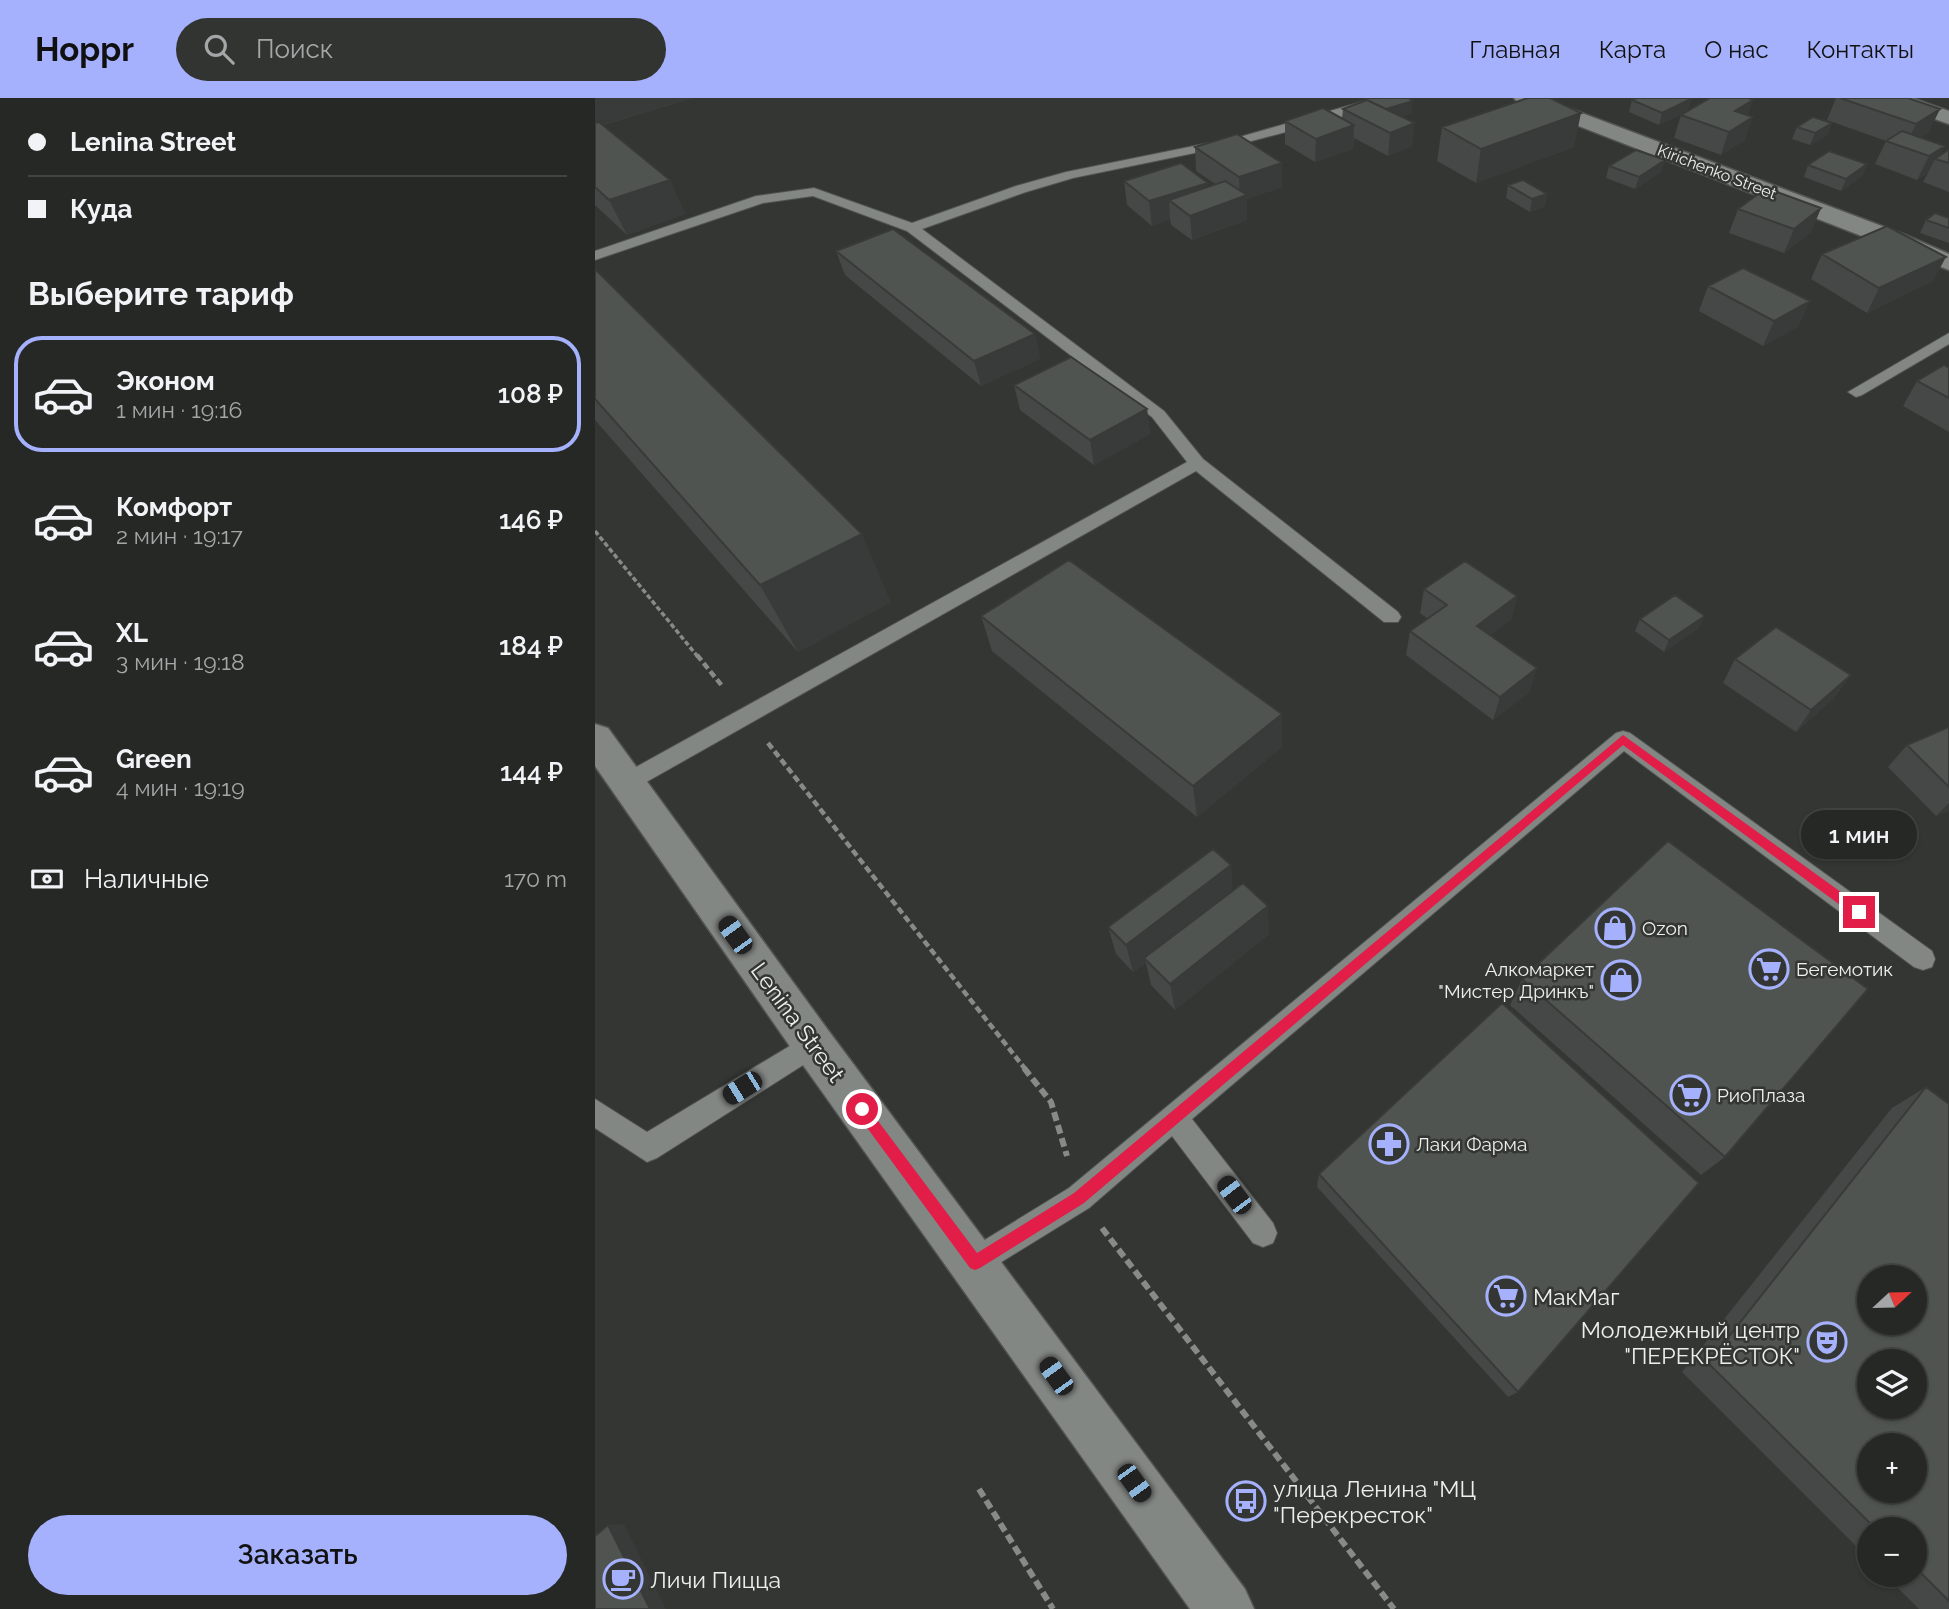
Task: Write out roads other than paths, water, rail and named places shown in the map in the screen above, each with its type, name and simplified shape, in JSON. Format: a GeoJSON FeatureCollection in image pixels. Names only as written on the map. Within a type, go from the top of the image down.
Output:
{"type":"FeatureCollection","features":[{"type":"Feature","properties":{"kind":"street","name":"Kirichenko Street"},"geometry":{"type":"LineString","coordinates":[[1524,98],[1895,239],[1949,263]]}},
{"type":"Feature","properties":{"kind":"street"},"geometry":{"type":"LineString","coordinates":[[1893,98],[1949,118]]}},
{"type":"Feature","properties":{"kind":"street","name":"Lenina Street"},"geometry":{"type":"LineString","coordinates":[[595,738],[813,1044],[975,1262],[1226,1609]]}},
{"type":"Feature","properties":{"kind":"lane"},"geometry":{"type":"LineString","coordinates":[[912,228],[1058,179],[1244,139],[1387,98]]}},
{"type":"Feature","properties":{"kind":"lane"},"geometry":{"type":"LineString","coordinates":[[595,256],[761,199],[814,192],[912,228],[1158,414],[1197,463],[1391,617]]}},
{"type":"Feature","properties":{"kind":"lane"},"geometry":{"type":"LineString","coordinates":[[1856,392],[1949,338]]}},
{"type":"Feature","properties":{"kind":"lane"},"geometry":{"type":"LineString","coordinates":[[626,783],[1197,463]]}},
{"type":"Feature","properties":{"kind":"lane"},"geometry":{"type":"LineString","coordinates":[[975,1262],[1079,1198],[1623,739],[1923,959]]}},
{"type":"Feature","properties":{"kind":"lane"},"geometry":{"type":"LineString","coordinates":[[595,1112],[647,1148],[813,1044]]}},
{"type":"Feature","properties":{"kind":"lane"},"geometry":{"type":"LineString","coordinates":[[1174,1117],[1263,1233]]}},
{"type":"Feature","properties":{"kind":"place","name":"Ozon"},"geometry":{"type":"Point","coordinates":[1615,928]}},
{"type":"Feature","properties":{"kind":"place","name":"Бегемотик"},"geometry":{"type":"Point","coordinates":[1769,969]}},
{"type":"Feature","properties":{"kind":"place","name":"Алкомаркет \"Мистер Дринкъ\""},"geometry":{"type":"Point","coordinates":[1621,980]}},
{"type":"Feature","properties":{"kind":"place","name":"РиоПлаза"},"geometry":{"type":"Point","coordinates":[1690,1095]}},
{"type":"Feature","properties":{"kind":"place","name":"Лаки Фарма"},"geometry":{"type":"Point","coordinates":[1389,1144]}},
{"type":"Feature","properties":{"kind":"place","name":"МакМаг"},"geometry":{"type":"Point","coordinates":[1506,1296]}},
{"type":"Feature","properties":{"kind":"place","name":"Молодежный центр \"ПЕРЕКРЁСТОК\""},"geometry":{"type":"Point","coordinates":[1827,1342]}},
{"type":"Feature","properties":{"kind":"place","name":"улица Ленина \"МЦ \"Перекресток\""},"geometry":{"type":"Point","coordinates":[1246,1501]}},
{"type":"Feature","properties":{"kind":"place","name":"Личи Пицца"},"geometry":{"type":"Point","coordinates":[623,1579]}}]}
